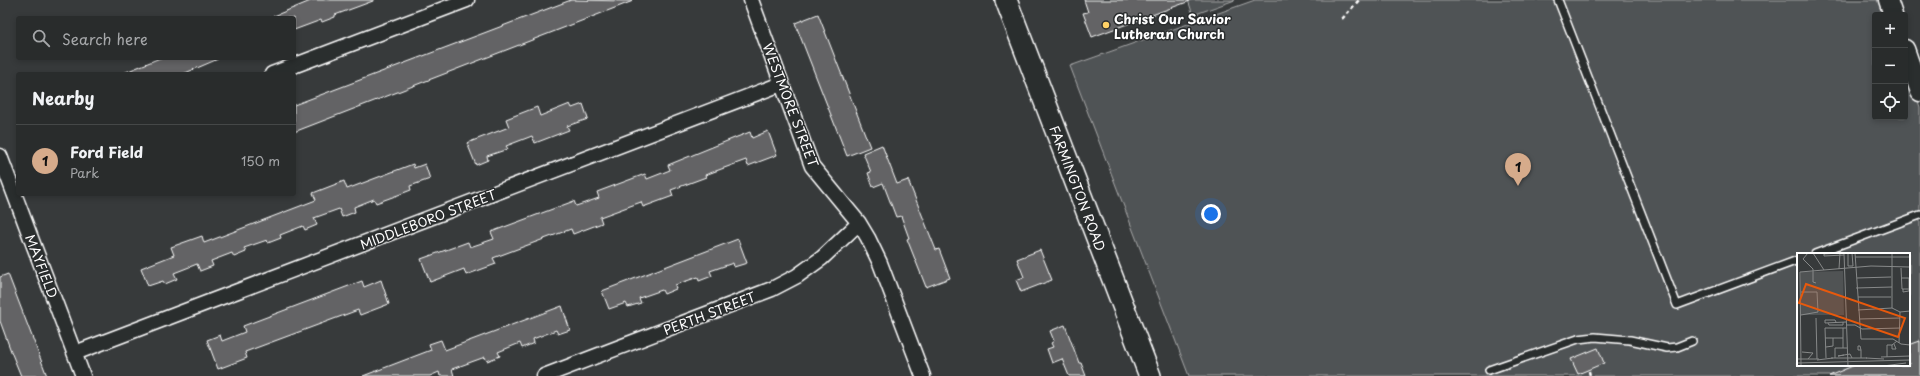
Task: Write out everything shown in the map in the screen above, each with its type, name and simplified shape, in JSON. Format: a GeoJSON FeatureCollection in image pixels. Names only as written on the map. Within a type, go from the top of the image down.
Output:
{"type":"FeatureCollection","features":[{"type":"Feature","properties":{"kind":"main road","name":"FARMINGTON ROAD"},"geometry":{"type":"LineString","coordinates":[[1006,0],[1150,376]]}},
{"type":"Feature","properties":{"kind":"street"},"geometry":{"type":"LineString","coordinates":[[277,72],[467,0]]}},
{"type":"Feature","properties":{"kind":"street","name":"WESTMORE STREET"},"geometry":{"type":"LineString","coordinates":[[751,0],[812,166],[859,223],[868,238],[880,263],[924,376]]}},
{"type":"Feature","properties":{"kind":"street"},"geometry":{"type":"LineString","coordinates":[[1888,0],[1893,12]]}},
{"type":"Feature","properties":{"kind":"street"},"geometry":{"type":"LineString","coordinates":[[1908,58],[1920,92]]}},
{"type":"Feature","properties":{"kind":"street","name":"MIDDLEBORO STREET"},"geometry":{"type":"LineString","coordinates":[[75,353],[782,84]]}},
{"type":"Feature","properties":{"kind":"street","name":"MAYFIELD"},"geometry":{"type":"LineString","coordinates":[[0,156],[13,173]]}},
{"type":"Feature","properties":{"kind":"street","name":"MAYFIELD"},"geometry":{"type":"LineString","coordinates":[[21,196],[83,376]]}},
{"type":"Feature","properties":{"kind":"street","name":"PERTH STREET"},"geometry":{"type":"LineString","coordinates":[[544,376],[772,289],[797,276],[822,258],[859,223]]}},
{"type":"Feature","properties":{"kind":"lane"},"geometry":{"type":"LineString","coordinates":[[1558,0],[1677,305],[1797,260]]}},
{"type":"Feature","properties":{"kind":"lane"},"geometry":{"type":"LineString","coordinates":[[1818,253],[1920,215]]}},
{"type":"Feature","properties":{"kind":"lane"},"geometry":{"type":"LineString","coordinates":[[1489,370],[1578,339],[1595,337],[1630,340],[1667,348],[1677,347],[1692,341]]}},
{"type":"Feature","properties":{"kind":"path"},"geometry":{"type":"LineString","coordinates":[[1342,19],[1359,0]]}},
{"type":"Feature","properties":{"kind":"path"},"geometry":{"type":"LineString","coordinates":[[1589,371],[1590,376]]}},
{"type":"Feature","properties":{"kind":"shaded area"},"geometry":{"type":"Polygon","coordinates":[[[1188,0],[1235,0],[1193,15],[1188,0]]]}},
{"type":"Feature","properties":{"kind":"shaded area"},"geometry":{"type":"Polygon","coordinates":[[[1255,0],[1880,0],[1885,12],[1872,12],[1872,120],[1908,120],[1908,74],[1920,107],[1920,376],[1189,376],[1070,66],[1255,0]]]}},
{"type":"Feature","properties":{"kind":"building"},"geometry":{"type":"Polygon","coordinates":[[[313,0],[373,0],[335,15],[335,17],[322,22],[321,20],[296,29],[296,16],[274,16],[313,0]]]}},
{"type":"Feature","properties":{"kind":"building"},"geometry":{"type":"Polygon","coordinates":[[[571,0],[633,1],[296,131],[296,104],[571,0]]]}},
{"type":"Feature","properties":{"kind":"building","name":"Christ Our Savior Lutheran Church"},"geometry":{"type":"Polygon","coordinates":[[[1084,0],[1190,1],[1092,37],[1083,13],[1088,12],[1084,0]]]}},
{"type":"Feature","properties":{"kind":"building"},"geometry":{"type":"Polygon","coordinates":[[[818,14],[870,147],[847,156],[795,23],[818,14]]]}},
{"type":"Feature","properties":{"kind":"building"},"geometry":{"type":"Polygon","coordinates":[[[155,60],[216,60],[188,72],[126,72],[155,60]]]}},
{"type":"Feature","properties":{"kind":"building"},"geometry":{"type":"Polygon","coordinates":[[[570,104],[572,108],[583,104],[588,119],[567,126],[569,130],[535,143],[532,136],[506,146],[508,149],[487,156],[488,160],[476,165],[467,143],[509,127],[506,119],[537,107],[540,116],[570,104]]]}},
{"type":"Feature","properties":{"kind":"building"},"geometry":{"type":"Polygon","coordinates":[[[768,131],[777,155],[748,166],[746,160],[705,175],[706,177],[671,190],[673,196],[643,207],[641,202],[600,217],[602,223],[573,234],[571,229],[493,258],[496,264],[466,275],[464,269],[430,282],[421,259],[468,242],[470,247],[494,239],[491,232],[574,201],[576,206],[599,198],[597,192],[645,174],[647,179],[670,170],[668,165],[750,132],[752,138],[768,131]]]}},
{"type":"Feature","properties":{"kind":"building"},"geometry":{"type":"Polygon","coordinates":[[[882,145],[897,184],[908,180],[936,250],[939,249],[950,278],[926,287],[907,239],[909,238],[901,216],[896,217],[883,183],[873,187],[868,173],[871,172],[863,153],[882,145]]]}},
{"type":"Feature","properties":{"kind":"building"},"geometry":{"type":"Polygon","coordinates":[[[413,164],[414,168],[425,164],[430,179],[410,186],[411,190],[376,203],[374,199],[354,207],[355,212],[342,217],[339,209],[314,218],[317,225],[305,230],[303,226],[280,235],[281,238],[268,243],[267,240],[244,248],[246,252],[234,257],[232,253],[211,261],[213,266],[200,271],[197,264],[174,273],[177,279],[165,284],[163,281],[148,286],[141,268],[174,255],[171,247],[202,236],[204,243],[316,200],[313,193],[344,181],[347,189],[413,164]]]}},
{"type":"Feature","properties":{"kind":"building"},"geometry":{"type":"Polygon","coordinates":[[[738,239],[747,263],[734,267],[733,263],[710,271],[712,276],[699,281],[698,277],[675,285],[676,289],[664,294],[662,290],[639,298],[641,303],[628,307],[626,303],[609,309],[602,291],[738,239]]]}},
{"type":"Feature","properties":{"kind":"building"},"geometry":{"type":"Polygon","coordinates":[[[1040,250],[1052,280],[1021,292],[1016,280],[1024,277],[1017,259],[1040,250]]]}},
{"type":"Feature","properties":{"kind":"building"},"geometry":{"type":"Polygon","coordinates":[[[8,274],[47,376],[21,376],[12,354],[0,321],[0,277],[8,274]]]}},
{"type":"Feature","properties":{"kind":"building"},"geometry":{"type":"Polygon","coordinates":[[[381,280],[389,304],[360,315],[358,310],[245,352],[247,358],[218,369],[207,340],[220,335],[222,341],[245,332],[243,326],[362,281],[364,287],[381,280]]]}},
{"type":"Feature","properties":{"kind":"building"},"geometry":{"type":"Polygon","coordinates":[[[562,306],[570,330],[558,334],[556,330],[533,339],[534,343],[522,348],[520,343],[498,352],[500,356],[487,361],[485,357],[452,369],[454,376],[440,376],[439,372],[430,376],[363,376],[431,350],[429,344],[441,340],[445,350],[562,306]]]}},
{"type":"Feature","properties":{"kind":"building"},"geometry":{"type":"Polygon","coordinates":[[[1065,325],[1079,363],[1081,363],[1086,376],[1069,376],[1062,359],[1052,363],[1047,349],[1053,347],[1051,343],[1054,341],[1050,331],[1065,325]]]}},
{"type":"Feature","properties":{"kind":"building"},"geometry":{"type":"Polygon","coordinates":[[[1920,341],[1920,376],[1829,376],[1853,366],[1910,366],[1910,345],[1920,341]]]}},
{"type":"Feature","properties":{"kind":"building"},"geometry":{"type":"Polygon","coordinates":[[[1598,348],[1604,363],[1578,374],[1571,359],[1598,348]]]}},
{"type":"Feature","properties":{"kind":"place","name":"Christ Our Savior Lutheran Church"},"geometry":{"type":"Point","coordinates":[1106,25]}},
{"type":"Feature","properties":{"kind":"place","name":"Ford Field"},"geometry":{"type":"Point","coordinates":[1518,186]}}]}
